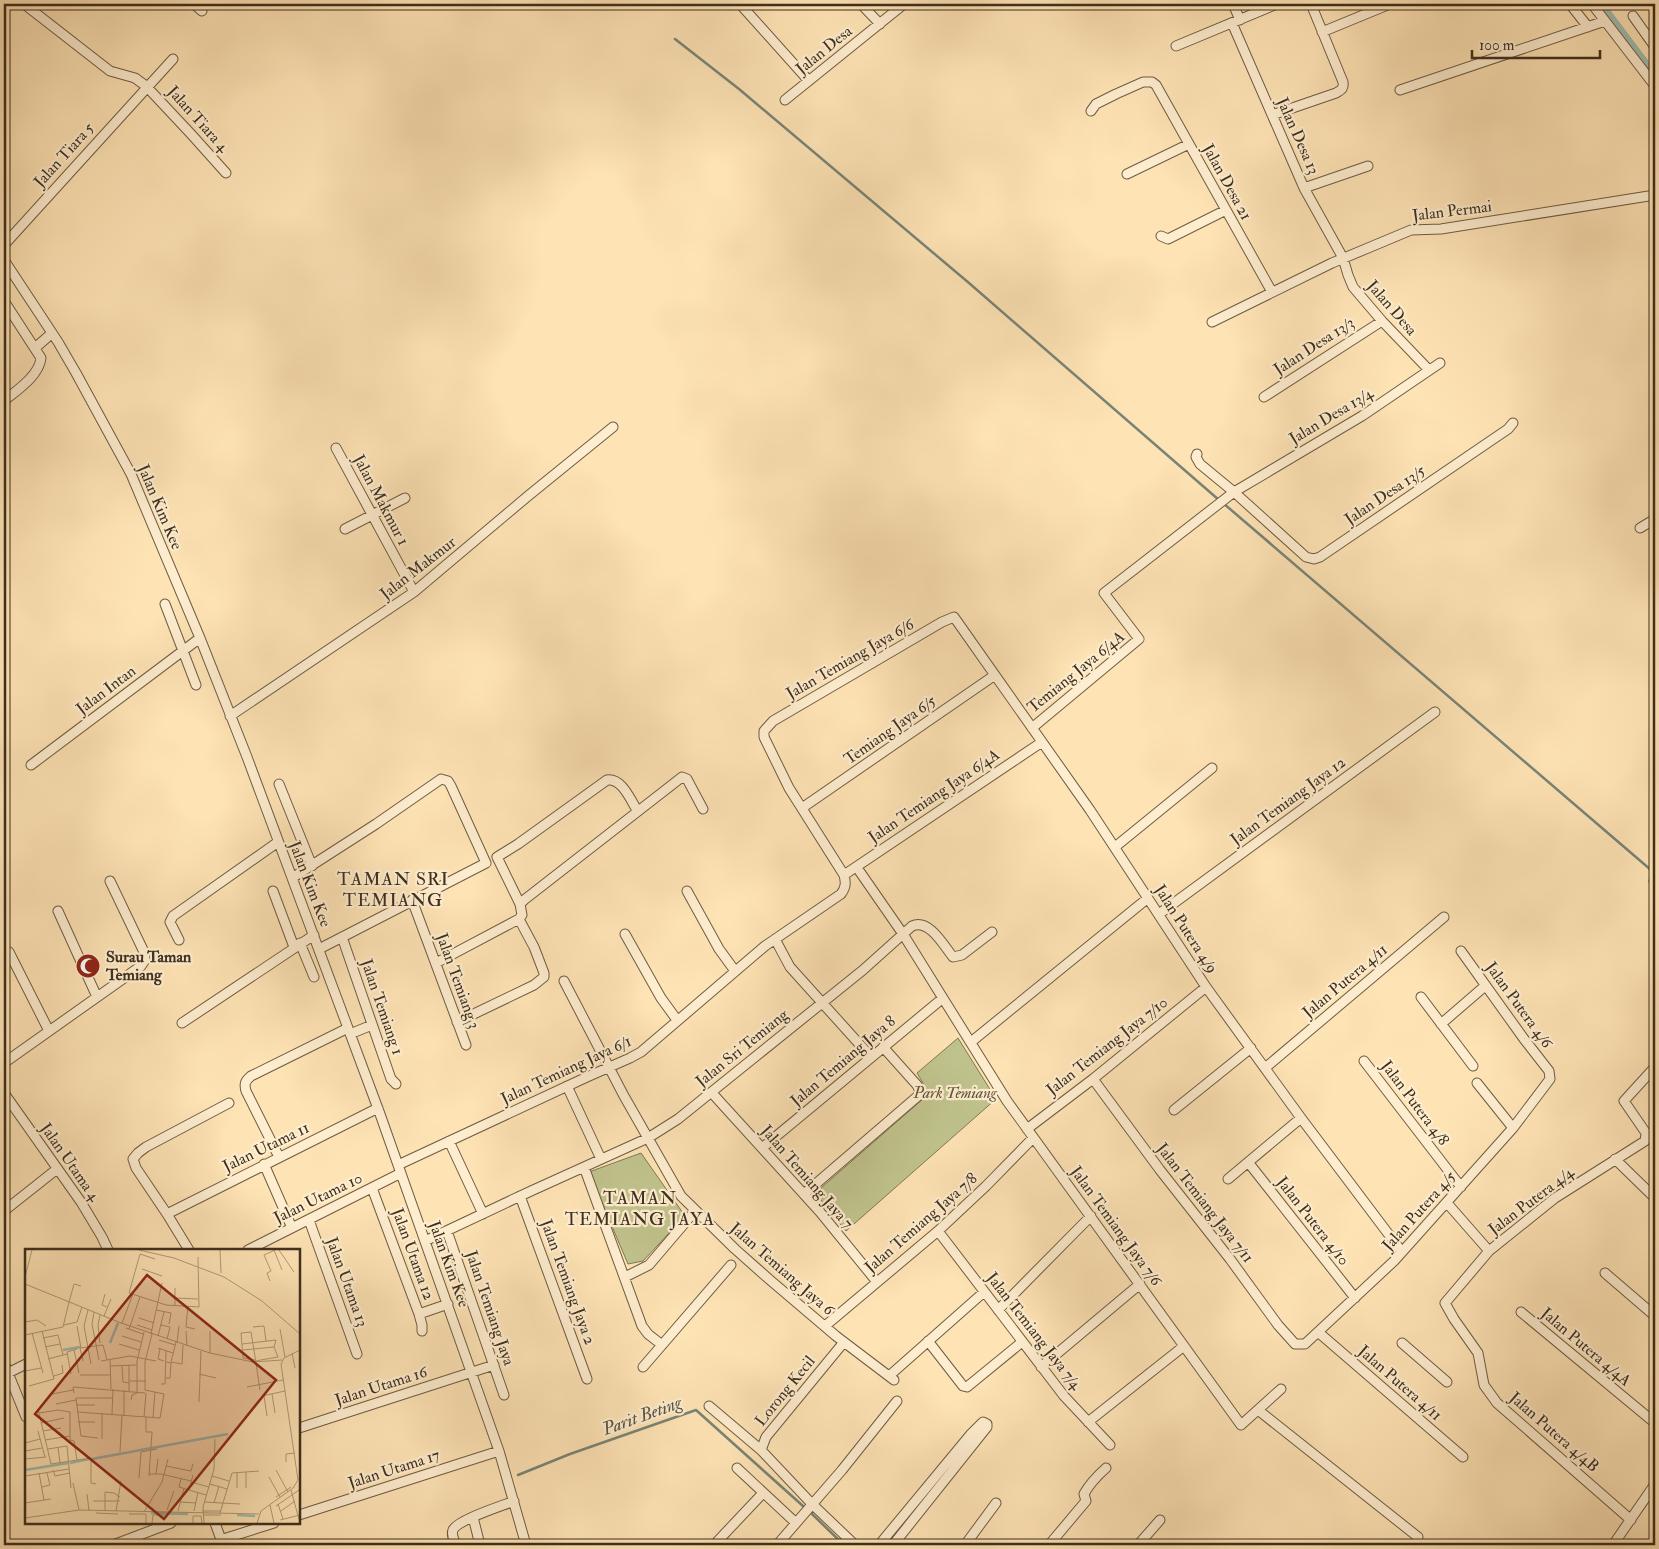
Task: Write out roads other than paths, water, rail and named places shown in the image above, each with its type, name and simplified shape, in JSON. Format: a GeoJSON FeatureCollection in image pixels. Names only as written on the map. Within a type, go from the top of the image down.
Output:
{"type":"FeatureCollection","features":[{"type":"Feature","properties":{"kind":"street","name":"Jalan Tiara 4"},"geometry":{"type":"LineString","coordinates":[[24,4],[110,71],[135,78],[146,86],[226,173]]}},
{"type":"Feature","properties":{"kind":"street"},"geometry":{"type":"LineString","coordinates":[[194,4],[202,11]]}},
{"type":"Feature","properties":{"kind":"street"},"geometry":{"type":"LineString","coordinates":[[740,4],[809,81]]}},
{"type":"Feature","properties":{"kind":"street"},"geometry":{"type":"LineString","coordinates":[[861,4],[880,24]]}},
{"type":"Feature","properties":{"kind":"street","name":"Jalan Desa"},"geometry":{"type":"LineString","coordinates":[[785,100],[904,4]]}},
{"type":"Feature","properties":{"kind":"street","name":"Jalan Desa 13"},"geometry":{"type":"LineString","coordinates":[[1233,4],[1236,22],[1272,115],[1304,188],[1343,258]]}},
{"type":"Feature","properties":{"kind":"street"},"geometry":{"type":"LineString","coordinates":[[1176,46],[1277,4]]}},
{"type":"Feature","properties":{"kind":"street"},"geometry":{"type":"LineString","coordinates":[[1272,115],[1336,93],[1344,87],[1310,4]]}},
{"type":"Feature","properties":{"kind":"street"},"geometry":{"type":"LineString","coordinates":[[1322,32],[1390,4]]}},
{"type":"Feature","properties":{"kind":"street"},"geometry":{"type":"LineString","coordinates":[[1570,4],[1588,27]]}},
{"type":"Feature","properties":{"kind":"street"},"geometry":{"type":"LineString","coordinates":[[1592,4],[1655,86]]}},
{"type":"Feature","properties":{"kind":"street"},"geometry":{"type":"LineString","coordinates":[[1633,16],[1655,47]]}},
{"type":"Feature","properties":{"kind":"street"},"geometry":{"type":"LineString","coordinates":[[1400,90],[1605,20]]}},
{"type":"Feature","properties":{"kind":"street","name":"Jalan Tiara 4"},"geometry":{"type":"LineString","coordinates":[[146,86],[173,59]]}},
{"type":"Feature","properties":{"kind":"street","name":"Jalan Desa 21"},"geometry":{"type":"LineString","coordinates":[[1091,111],[1096,104],[1143,82],[1152,82],[1156,85],[1272,292]]}},
{"type":"Feature","properties":{"kind":"street","name":"Jalan Tiara 5"},"geometry":{"type":"LineString","coordinates":[[4,245],[146,86]]}},
{"type":"Feature","properties":{"kind":"street"},"geometry":{"type":"LineString","coordinates":[[1127,174],[1189,144]]}},
{"type":"Feature","properties":{"kind":"street"},"geometry":{"type":"LineString","coordinates":[[1304,188],[1368,166]]}},
{"type":"Feature","properties":{"kind":"street","name":"Jalan Permai"},"geometry":{"type":"LineString","coordinates":[[1212,322],[1343,258],[1411,230],[1460,226],[1655,194]]}},
{"type":"Feature","properties":{"kind":"street"},"geometry":{"type":"LineString","coordinates":[[1161,236],[1168,238],[1226,210]]}},
{"type":"Feature","properties":{"kind":"street","name":"Jalan Desa"},"geometry":{"type":"LineString","coordinates":[[1343,258],[1348,275],[1357,293],[1430,370]]}},
{"type":"Feature","properties":{"kind":"street","name":"Jalan Kim Kee"},"geometry":{"type":"LineString","coordinates":[[4,260],[58,342],[87,391],[131,474],[200,638],[378,1108],[499,1451],[526,1545]]}},
{"type":"Feature","properties":{"kind":"street"},"geometry":{"type":"LineString","coordinates":[[4,301],[37,345],[41,358],[39,367],[32,376],[4,401]]}},
{"type":"Feature","properties":{"kind":"street","name":"Jalan Desa 13/3"},"geometry":{"type":"LineString","coordinates":[[1264,397],[1382,321]]}},
{"type":"Feature","properties":{"kind":"street"},"geometry":{"type":"LineString","coordinates":[[37,345],[51,334]]}},
{"type":"Feature","properties":{"kind":"street","name":"Jalan Desa 13/4"},"geometry":{"type":"LineString","coordinates":[[1139,639],[1104,594],[1234,492],[1362,416],[1440,363]]}},
{"type":"Feature","properties":{"kind":"street","name":"Jalan Desa 13/5"},"geometry":{"type":"LineString","coordinates":[[1197,454],[1196,457],[1200,464],[1306,557],[1314,559],[1320,557],[1508,429],[1513,423]]}},
{"type":"Feature","properties":{"kind":"street","name":"Jalan Makmur"},"geometry":{"type":"LineString","coordinates":[[230,716],[414,592],[613,427]]}},
{"type":"Feature","properties":{"kind":"street","name":"Jalan Makmur 1"},"geometry":{"type":"LineString","coordinates":[[336,448],[414,592]]}},
{"type":"Feature","properties":{"kind":"street"},"geometry":{"type":"LineString","coordinates":[[345,530],[405,498]]}},
{"type":"Feature","properties":{"kind":"street"},"geometry":{"type":"LineString","coordinates":[[1640,528],[1655,519]]}},
{"type":"Feature","properties":{"kind":"street"},"geometry":{"type":"LineString","coordinates":[[165,604],[196,685]]}},
{"type":"Feature","properties":{"kind":"street","name":"Jalan Putera 4/9"},"geometry":{"type":"LineString","coordinates":[[954,617],[1090,810],[1206,987],[1301,1118],[1402,1252]]}},
{"type":"Feature","properties":{"kind":"street","name":"Jalan Temiang Jaya 6/6"},"geometry":{"type":"LineString","coordinates":[[802,808],[789,788],[764,737],[764,731],[773,721],[942,622],[954,617]]}},
{"type":"Feature","properties":{"kind":"street","name":"Jalan Intan"},"geometry":{"type":"LineString","coordinates":[[31,765],[200,638]]}},
{"type":"Feature","properties":{"kind":"street","name":"Temiang Jaya 6/4A"},"geometry":{"type":"LineString","coordinates":[[1032,728],[1139,639]]}},
{"type":"Feature","properties":{"kind":"street","name":"Temiang Jaya 6/5"},"geometry":{"type":"LineString","coordinates":[[802,808],[995,675]]}},
{"type":"Feature","properties":{"kind":"street","name":"Jalan Temiang Jaya 12"},"geometry":{"type":"LineString","coordinates":[[1159,914],[1435,712]]}},
{"type":"Feature","properties":{"kind":"street","name":"Jalan Temiang Jaya 6/4A"},"geometry":{"type":"LineString","coordinates":[[845,879],[1042,742]]}},
{"type":"Feature","properties":{"kind":"street"},"geometry":{"type":"LineString","coordinates":[[1115,847],[1212,768]]}},
{"type":"Feature","properties":{"kind":"street"},"geometry":{"type":"LineString","coordinates":[[520,904],[682,776],[688,779],[704,808]]}},
{"type":"Feature","properties":{"kind":"street"},"geometry":{"type":"LineString","coordinates":[[292,878],[376,824],[438,780],[445,779],[451,786],[486,862],[342,938],[319,948]]}},
{"type":"Feature","properties":{"kind":"street"},"geometry":{"type":"LineString","coordinates":[[457,1022],[534,985],[544,977],[534,947],[520,919],[522,915],[520,904],[497,857],[607,780],[613,779],[619,782],[637,810]]}},
{"type":"Feature","properties":{"kind":"street"},"geometry":{"type":"LineString","coordinates":[[279,784],[312,866]]}},
{"type":"Feature","properties":{"kind":"street"},"geometry":{"type":"LineString","coordinates":[[802,808],[845,879]]}},
{"type":"Feature","properties":{"kind":"street"},"geometry":{"type":"LineString","coordinates":[[180,940],[170,922],[173,916],[278,842]]}},
{"type":"Feature","properties":{"kind":"street","name":"Jalan Temiang Jaya 7/6"},"geometry":{"type":"LineString","coordinates":[[860,872],[903,934],[1002,1093],[1033,1138],[1241,1424],[1281,1389]]}},
{"type":"Feature","properties":{"kind":"street","name":"Jalan Temiang Jaya 6/1"},"geometry":{"type":"LineString","coordinates":[[399,1169],[449,1141],[641,1052],[774,939],[841,894],[845,888],[845,879]]}},
{"type":"Feature","properties":{"kind":"street"},"geometry":{"type":"LineString","coordinates":[[4,1063],[141,966],[145,960],[144,952],[110,881]]}},
{"type":"Feature","properties":{"kind":"street"},"geometry":{"type":"LineString","coordinates":[[273,891],[297,945],[314,977]]}},
{"type":"Feature","properties":{"kind":"street"},"geometry":{"type":"LineString","coordinates":[[687,891],[718,949],[735,971]]}},
{"type":"Feature","properties":{"kind":"street"},"geometry":{"type":"LineString","coordinates":[[971,1042],[1148,898]]}},
{"type":"Feature","properties":{"kind":"street","name":"Jalan Temiang 3"},"geometry":{"type":"LineString","coordinates":[[412,900],[466,1045]]}},
{"type":"Feature","properties":{"kind":"street"},"geometry":{"type":"LineString","coordinates":[[58,911],[97,997]]}},
{"type":"Feature","properties":{"kind":"street","name":"Jalan Putera 4/11"},"geometry":{"type":"LineString","coordinates":[[1265,1068],[1444,916]]}},
{"type":"Feature","properties":{"kind":"street"},"geometry":{"type":"LineString","coordinates":[[436,964],[520,919]]}},
{"type":"Feature","properties":{"kind":"street","name":"Jalan Sri Temiang"},"geometry":{"type":"LineString","coordinates":[[425,1242],[520,1196],[648,1138],[678,1119],[863,970],[916,924],[926,926],[953,956],[958,957],[992,932]]}},
{"type":"Feature","properties":{"kind":"street"},"geometry":{"type":"LineString","coordinates":[[625,934],[661,998],[677,1020]]}},
{"type":"Feature","properties":{"kind":"street"},"geometry":{"type":"LineString","coordinates":[[182,1022],[314,935]]}},
{"type":"Feature","properties":{"kind":"street","name":"Jalan Temiang 1"},"geometry":{"type":"LineString","coordinates":[[342,938],[391,1079],[396,1084]]}},
{"type":"Feature","properties":{"kind":"street"},"geometry":{"type":"LineString","coordinates":[[774,939],[790,967],[871,1057]]}},
{"type":"Feature","properties":{"kind":"street","name":"Jalan Putera 4/6"},"geometry":{"type":"LineString","coordinates":[[1461,951],[1549,1071],[1550,1079]]}},
{"type":"Feature","properties":{"kind":"street"},"geometry":{"type":"LineString","coordinates":[[9,952],[49,1031]]}},
{"type":"Feature","properties":{"kind":"street","name":"Jalan Temiang Jaya 6"},"geometry":{"type":"LineString","coordinates":[[564,982],[674,1185],[695,1211],[741,1254],[825,1326],[891,1378],[928,1341]]}},
{"type":"Feature","properties":{"kind":"street"},"geometry":{"type":"LineString","coordinates":[[1441,1024],[1486,986]]}},
{"type":"Feature","properties":{"kind":"street","name":"Jalan Temiang Jaya 7/10"},"geometry":{"type":"LineString","coordinates":[[1027,1129],[1093,1079],[1206,987]]}},
{"type":"Feature","properties":{"kind":"street"},"geometry":{"type":"LineString","coordinates":[[1421,997],[1473,1066]]}},
{"type":"Feature","properties":{"kind":"street","name":"Jalan Temiang Jaya 8"},"geometry":{"type":"LineString","coordinates":[[762,1148],[943,998]]}},
{"type":"Feature","properties":{"kind":"street"},"geometry":{"type":"LineString","coordinates":[[279,1157],[246,1091],[244,1086],[246,1081],[251,1076],[349,1031],[372,1025]]}},
{"type":"Feature","properties":{"kind":"street"},"geometry":{"type":"LineString","coordinates":[[804,1194],[918,1096],[920,1091],[917,1085],[883,1047]]}},
{"type":"Feature","properties":{"kind":"street"},"geometry":{"type":"LineString","coordinates":[[1174,1110],[1251,1048]]}},
{"type":"Feature","properties":{"kind":"street","name":"Jalan Putera 4/8"},"geometry":{"type":"LineString","coordinates":[[1364,1061],[1461,1187]]}},
{"type":"Feature","properties":{"kind":"street","name":"Jalan Putera 4/4"},"geometry":{"type":"LineString","coordinates":[[1445,1303],[1489,1251],[1555,1198],[1643,1142],[1646,1133],[1624,1101],[1655,1067]]}},
{"type":"Feature","properties":{"kind":"street","name":"Jalan Temiang Jaya 7/11"},"geometry":{"type":"LineString","coordinates":[[1093,1079],[1160,1170],[1230,1259],[1278,1326],[1295,1344]]}},
{"type":"Feature","properties":{"kind":"street","name":"Jalan Putera 4/5"},"geometry":{"type":"LineString","coordinates":[[1295,1344],[1305,1344],[1402,1252],[1513,1128],[1550,1079]]}},
{"type":"Feature","properties":{"kind":"street"},"geometry":{"type":"LineString","coordinates":[[1477,1083],[1513,1128]]}},
{"type":"Feature","properties":{"kind":"street"},"geometry":{"type":"LineString","coordinates":[[567,1086],[601,1159]]}},
{"type":"Feature","properties":{"kind":"street","name":"Jalan Utama 4"},"geometry":{"type":"LineString","coordinates":[[4,1093],[81,1202],[104,1248]]}},
{"type":"Feature","properties":{"kind":"street","name":"Jalan Temiang Jaya 7"},"geometry":{"type":"LineString","coordinates":[[712,1093],[804,1194],[877,1282]]}},
{"type":"Feature","properties":{"kind":"street"},"geometry":{"type":"LineString","coordinates":[[188,1249],[136,1168],[133,1159],[146,1147],[229,1103]]}},
{"type":"Feature","properties":{"kind":"street","name":"Jalan Utama 11"},"geometry":{"type":"LineString","coordinates":[[167,1214],[378,1108]]}},
{"type":"Feature","properties":{"kind":"street"},"geometry":{"type":"LineString","coordinates":[[1228,1179],[1301,1118]]}},
{"type":"Feature","properties":{"kind":"street","name":"Jalan Temiang Jaya 7/8"},"geometry":{"type":"LineString","coordinates":[[825,1326],[938,1230],[986,1186],[1033,1138]]}},
{"type":"Feature","properties":{"kind":"street"},"geometry":{"type":"LineString","coordinates":[[449,1141],[483,1214]]}},
{"type":"Feature","properties":{"kind":"street"},"geometry":{"type":"LineString","coordinates":[[1615,1159],[1655,1198]]}},
{"type":"Feature","properties":{"kind":"street","name":"Jalan Putera 4/10"},"geometry":{"type":"LineString","coordinates":[[1248,1162],[1355,1298]]}},
{"type":"Feature","properties":{"kind":"street"},"geometry":{"type":"LineString","coordinates":[[264,1164],[292,1228]]}},
{"type":"Feature","properties":{"kind":"street"},"geometry":{"type":"LineString","coordinates":[[584,1167],[642,1326],[648,1334],[662,1345]]}},
{"type":"Feature","properties":{"kind":"street"},"geometry":{"type":"LineString","coordinates":[[4,1211],[57,1169]]}},
{"type":"Feature","properties":{"kind":"street","name":"Jalan Utama 10"},"geometry":{"type":"LineString","coordinates":[[250,1249],[372,1188],[399,1169]]}},
{"type":"Feature","properties":{"kind":"street","name":"Jalan Utama 12"},"geometry":{"type":"LineString","coordinates":[[372,1188],[422,1325],[422,1331]]}},
{"type":"Feature","properties":{"kind":"street","name":"Jalan Temiang Jaya 2"},"geometry":{"type":"LineString","coordinates":[[520,1196],[587,1379]]}},
{"type":"Feature","properties":{"kind":"street"},"geometry":{"type":"LineString","coordinates":[[1447,1203],[1489,1251]]}},
{"type":"Feature","properties":{"kind":"street"},"geometry":{"type":"LineString","coordinates":[[625,1277],[649,1265],[695,1211]]}},
{"type":"Feature","properties":{"kind":"street"},"geometry":{"type":"LineString","coordinates":[[998,1310],[1091,1216]]}},
{"type":"Feature","properties":{"kind":"street","name":"Jalan Utama 13"},"geometry":{"type":"LineString","coordinates":[[309,1220],[357,1354]]}},
{"type":"Feature","properties":{"kind":"street","name":"Jalan Temiang Jaya 7/4"},"geometry":{"type":"LineString","coordinates":[[938,1230],[1064,1396],[1110,1446]]}},
{"type":"Feature","properties":{"kind":"street","name":"Jalan Temiang Jaya"},"geometry":{"type":"LineString","coordinates":[[447,1231],[504,1395]]}},
{"type":"Feature","properties":{"kind":"street"},"geometry":{"type":"LineString","coordinates":[[642,1367],[731,1265]]}},
{"type":"Feature","properties":{"kind":"street"},"geometry":{"type":"LineString","coordinates":[[1604,1273],[1655,1316]]}},
{"type":"Feature","properties":{"kind":"street"},"geometry":{"type":"LineString","coordinates":[[1041,1367],[1140,1284]]}},
{"type":"Feature","properties":{"kind":"street"},"geometry":{"type":"LineString","coordinates":[[984,1292],[928,1341],[962,1386],[967,1387],[1022,1342]]}},
{"type":"Feature","properties":{"kind":"street","name":"Jalan Putera 4/4B"},"geometry":{"type":"LineString","coordinates":[[1445,1303],[1478,1353],[1484,1385],[1496,1403],[1632,1520]]}},
{"type":"Feature","properties":{"kind":"street"},"geometry":{"type":"LineString","coordinates":[[418,1314],[448,1304]]}},
{"type":"Feature","properties":{"kind":"street","name":"Jalan Putera 4/4A"},"geometry":{"type":"LineString","coordinates":[[1521,1312],[1655,1423]]}},
{"type":"Feature","properties":{"kind":"street","name":"Jalan Putera 4/11"},"geometry":{"type":"LineString","coordinates":[[1318,1332],[1463,1457]]}},
{"type":"Feature","properties":{"kind":"street","name":"Lorong Kecil"},"geometry":{"type":"LineString","coordinates":[[844,1342],[766,1437],[761,1450],[808,1510],[855,1545]]}},
{"type":"Feature","properties":{"kind":"street"},"geometry":{"type":"LineString","coordinates":[[1402,1343],[1447,1382]]}},
{"type":"Feature","properties":{"kind":"street"},"geometry":{"type":"LineString","coordinates":[[1088,1422],[1184,1346]]}},
{"type":"Feature","properties":{"kind":"street"},"geometry":{"type":"LineString","coordinates":[[4,1363],[6,1374],[25,1415]]}},
{"type":"Feature","properties":{"kind":"street"},"geometry":{"type":"LineString","coordinates":[[6,1374],[25,1364]]}},
{"type":"Feature","properties":{"kind":"street","name":"Jalan Utama 16"},"geometry":{"type":"LineString","coordinates":[[300,1428],[494,1365]]}},
{"type":"Feature","properties":{"kind":"street"},"geometry":{"type":"LineString","coordinates":[[777,1545],[842,1470],[897,1401]]}},
{"type":"Feature","properties":{"kind":"street"},"geometry":{"type":"LineString","coordinates":[[709,1406],[761,1450]]}},
{"type":"Feature","properties":{"kind":"street"},"geometry":{"type":"LineString","coordinates":[[1258,1410],[1418,1538]]}},
{"type":"Feature","properties":{"kind":"street"},"geometry":{"type":"LineString","coordinates":[[879,1545],[970,1435],[985,1422],[987,1428],[893,1545]]}},
{"type":"Feature","properties":{"kind":"street","name":"Jalan Utama 17"},"geometry":{"type":"LineString","coordinates":[[300,1515],[499,1451]]}},
{"type":"Feature","properties":{"kind":"street"},"geometry":{"type":"LineString","coordinates":[[737,1468],[796,1523]]}},
{"type":"Feature","properties":{"kind":"street"},"geometry":{"type":"LineString","coordinates":[[1049,1545],[1086,1501],[1084,1494],[1088,1487],[1096,1476],[1106,1468]]}},
{"type":"Feature","properties":{"kind":"street"},"geometry":{"type":"LineString","coordinates":[[1613,1545],[1655,1484]]}},
{"type":"Feature","properties":{"kind":"street"},"geometry":{"type":"LineString","coordinates":[[714,1545],[763,1492]]}},
{"type":"Feature","properties":{"kind":"street"},"geometry":{"type":"LineString","coordinates":[[456,1545],[452,1534],[454,1527],[473,1517],[514,1501]]}},
{"type":"Feature","properties":{"kind":"street"},"geometry":{"type":"LineString","coordinates":[[964,1545],[996,1503]]}},
{"type":"Feature","properties":{"kind":"street"},"geometry":{"type":"LineString","coordinates":[[473,1517],[480,1545]]}},
{"type":"Feature","properties":{"kind":"street"},"geometry":{"type":"LineString","coordinates":[[1138,1545],[1160,1520]]}},
{"type":"Feature","properties":{"kind":"street"},"geometry":{"type":"LineString","coordinates":[[113,1545],[169,1524]]}},
{"type":"Feature","properties":{"kind":"street"},"geometry":{"type":"LineString","coordinates":[[215,1524],[222,1542],[271,1524]]}},
{"type":"Feature","properties":{"kind":"waterway"},"geometry":{"type":"LineString","coordinates":[[1600,4],[1655,77]]}},
{"type":"Feature","properties":{"kind":"waterway"},"geometry":{"type":"LineString","coordinates":[[675,39],[739,89],[969,283],[1219,500]]}},
{"type":"Feature","properties":{"kind":"waterway"},"geometry":{"type":"LineString","coordinates":[[1223,503],[1651,870]]}},
{"type":"Feature","properties":{"kind":"waterway","name":"Parit Beting"},"geometry":{"type":"LineString","coordinates":[[518,1475],[570,1454],[696,1410],[803,1506]]}},
{"type":"Feature","properties":{"kind":"waterway","name":"Parit Beting"},"geometry":{"type":"LineString","coordinates":[[812,1514],[844,1545]]}},
{"type":"Feature","properties":{"kind":"place","name":"Surau Taman Temiang"},"geometry":{"type":"Point","coordinates":[88,966]}},
{"type":"Feature","properties":{"kind":"district","name":"TAMAN SRI TEMIANG"},"geometry":{"type":"Point","coordinates":[393,890]}},
{"type":"Feature","properties":{"kind":"district","name":"TAMAN TEMIANG JAYA"},"geometry":{"type":"Point","coordinates":[640,1208]}},
{"type":"Feature","properties":{"kind":"park label","name":"Park Temiang"},"geometry":{"type":"Point","coordinates":[955,1093]}}]}
